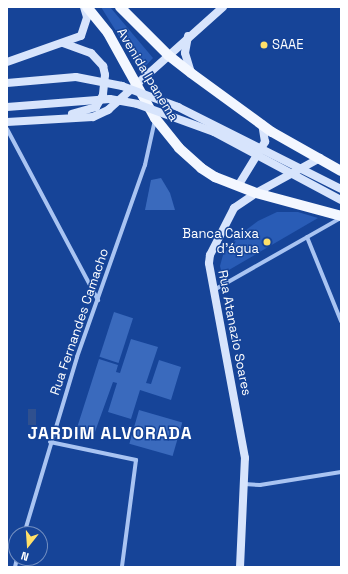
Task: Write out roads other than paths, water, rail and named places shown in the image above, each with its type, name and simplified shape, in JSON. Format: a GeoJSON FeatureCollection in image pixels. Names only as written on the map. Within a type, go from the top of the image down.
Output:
{"type":"FeatureCollection","features":[{"type":"Feature","properties":{"kind":"main road"},"geometry":{"type":"LineString","coordinates":[[7,62],[81,36],[87,17],[84,7]]}},
{"type":"Feature","properties":{"kind":"main road","name":"Avenida Ipanema"},"geometry":{"type":"LineString","coordinates":[[87,7],[108,33],[155,118],[179,148],[201,168],[215,177],[256,193],[341,217]]}},
{"type":"Feature","properties":{"kind":"main road"},"geometry":{"type":"LineString","coordinates":[[120,7],[168,55],[191,73],[262,124],[341,171]]}},
{"type":"Feature","properties":{"kind":"main road"},"geometry":{"type":"LineString","coordinates":[[7,122],[93,116],[108,110],[136,86],[188,36],[222,7]]}},
{"type":"Feature","properties":{"kind":"main road"},"geometry":{"type":"LineString","coordinates":[[188,36],[185,53],[191,73]]}},
{"type":"Feature","properties":{"kind":"main road"},"geometry":{"type":"LineString","coordinates":[[62,118],[96,107],[103,95],[106,82],[103,66],[99,59],[82,49],[63,43]]}},
{"type":"Feature","properties":{"kind":"main road"},"geometry":{"type":"LineString","coordinates":[[7,83],[76,76],[122,86],[178,107],[341,189]]}},
{"type":"Feature","properties":{"kind":"main road"},"geometry":{"type":"LineString","coordinates":[[7,107],[110,99],[137,104],[214,132],[341,200]]}},
{"type":"Feature","properties":{"kind":"main road"},"geometry":{"type":"LineString","coordinates":[[238,186],[265,142],[262,124]]}},
{"type":"Feature","properties":{"kind":"main road","name":"Rua Atanazio Soares"},"geometry":{"type":"LineString","coordinates":[[240,567],[245,458],[213,291],[210,255],[234,208],[256,193],[320,158]]}},
{"type":"Feature","properties":{"kind":"street","name":"Rua Fernandes Camacho"},"geometry":{"type":"LineString","coordinates":[[26,526],[50,442],[145,165],[155,118]]}},
{"type":"Feature","properties":{"kind":"street"},"geometry":{"type":"LineString","coordinates":[[7,129],[98,300]]}},
{"type":"Feature","properties":{"kind":"street"},"geometry":{"type":"LineString","coordinates":[[213,291],[341,217]]}},
{"type":"Feature","properties":{"kind":"street"},"geometry":{"type":"LineString","coordinates":[[307,237],[341,321]]}},
{"type":"Feature","properties":{"kind":"street"},"geometry":{"type":"LineString","coordinates":[[50,442],[136,460],[122,567]]}},
{"type":"Feature","properties":{"kind":"street"},"geometry":{"type":"LineString","coordinates":[[244,484],[260,485],[341,472]]}},
{"type":"Feature","properties":{"kind":"place","name":"SAAE"},"geometry":{"type":"Point","coordinates":[264,45]}},
{"type":"Feature","properties":{"kind":"place","name":"Banca Caixa d'água"},"geometry":{"type":"Point","coordinates":[267,242]}},
{"type":"Feature","properties":{"kind":"district","name":"JARDIM ALVORADA"},"geometry":{"type":"Point","coordinates":[110,434]}}]}
